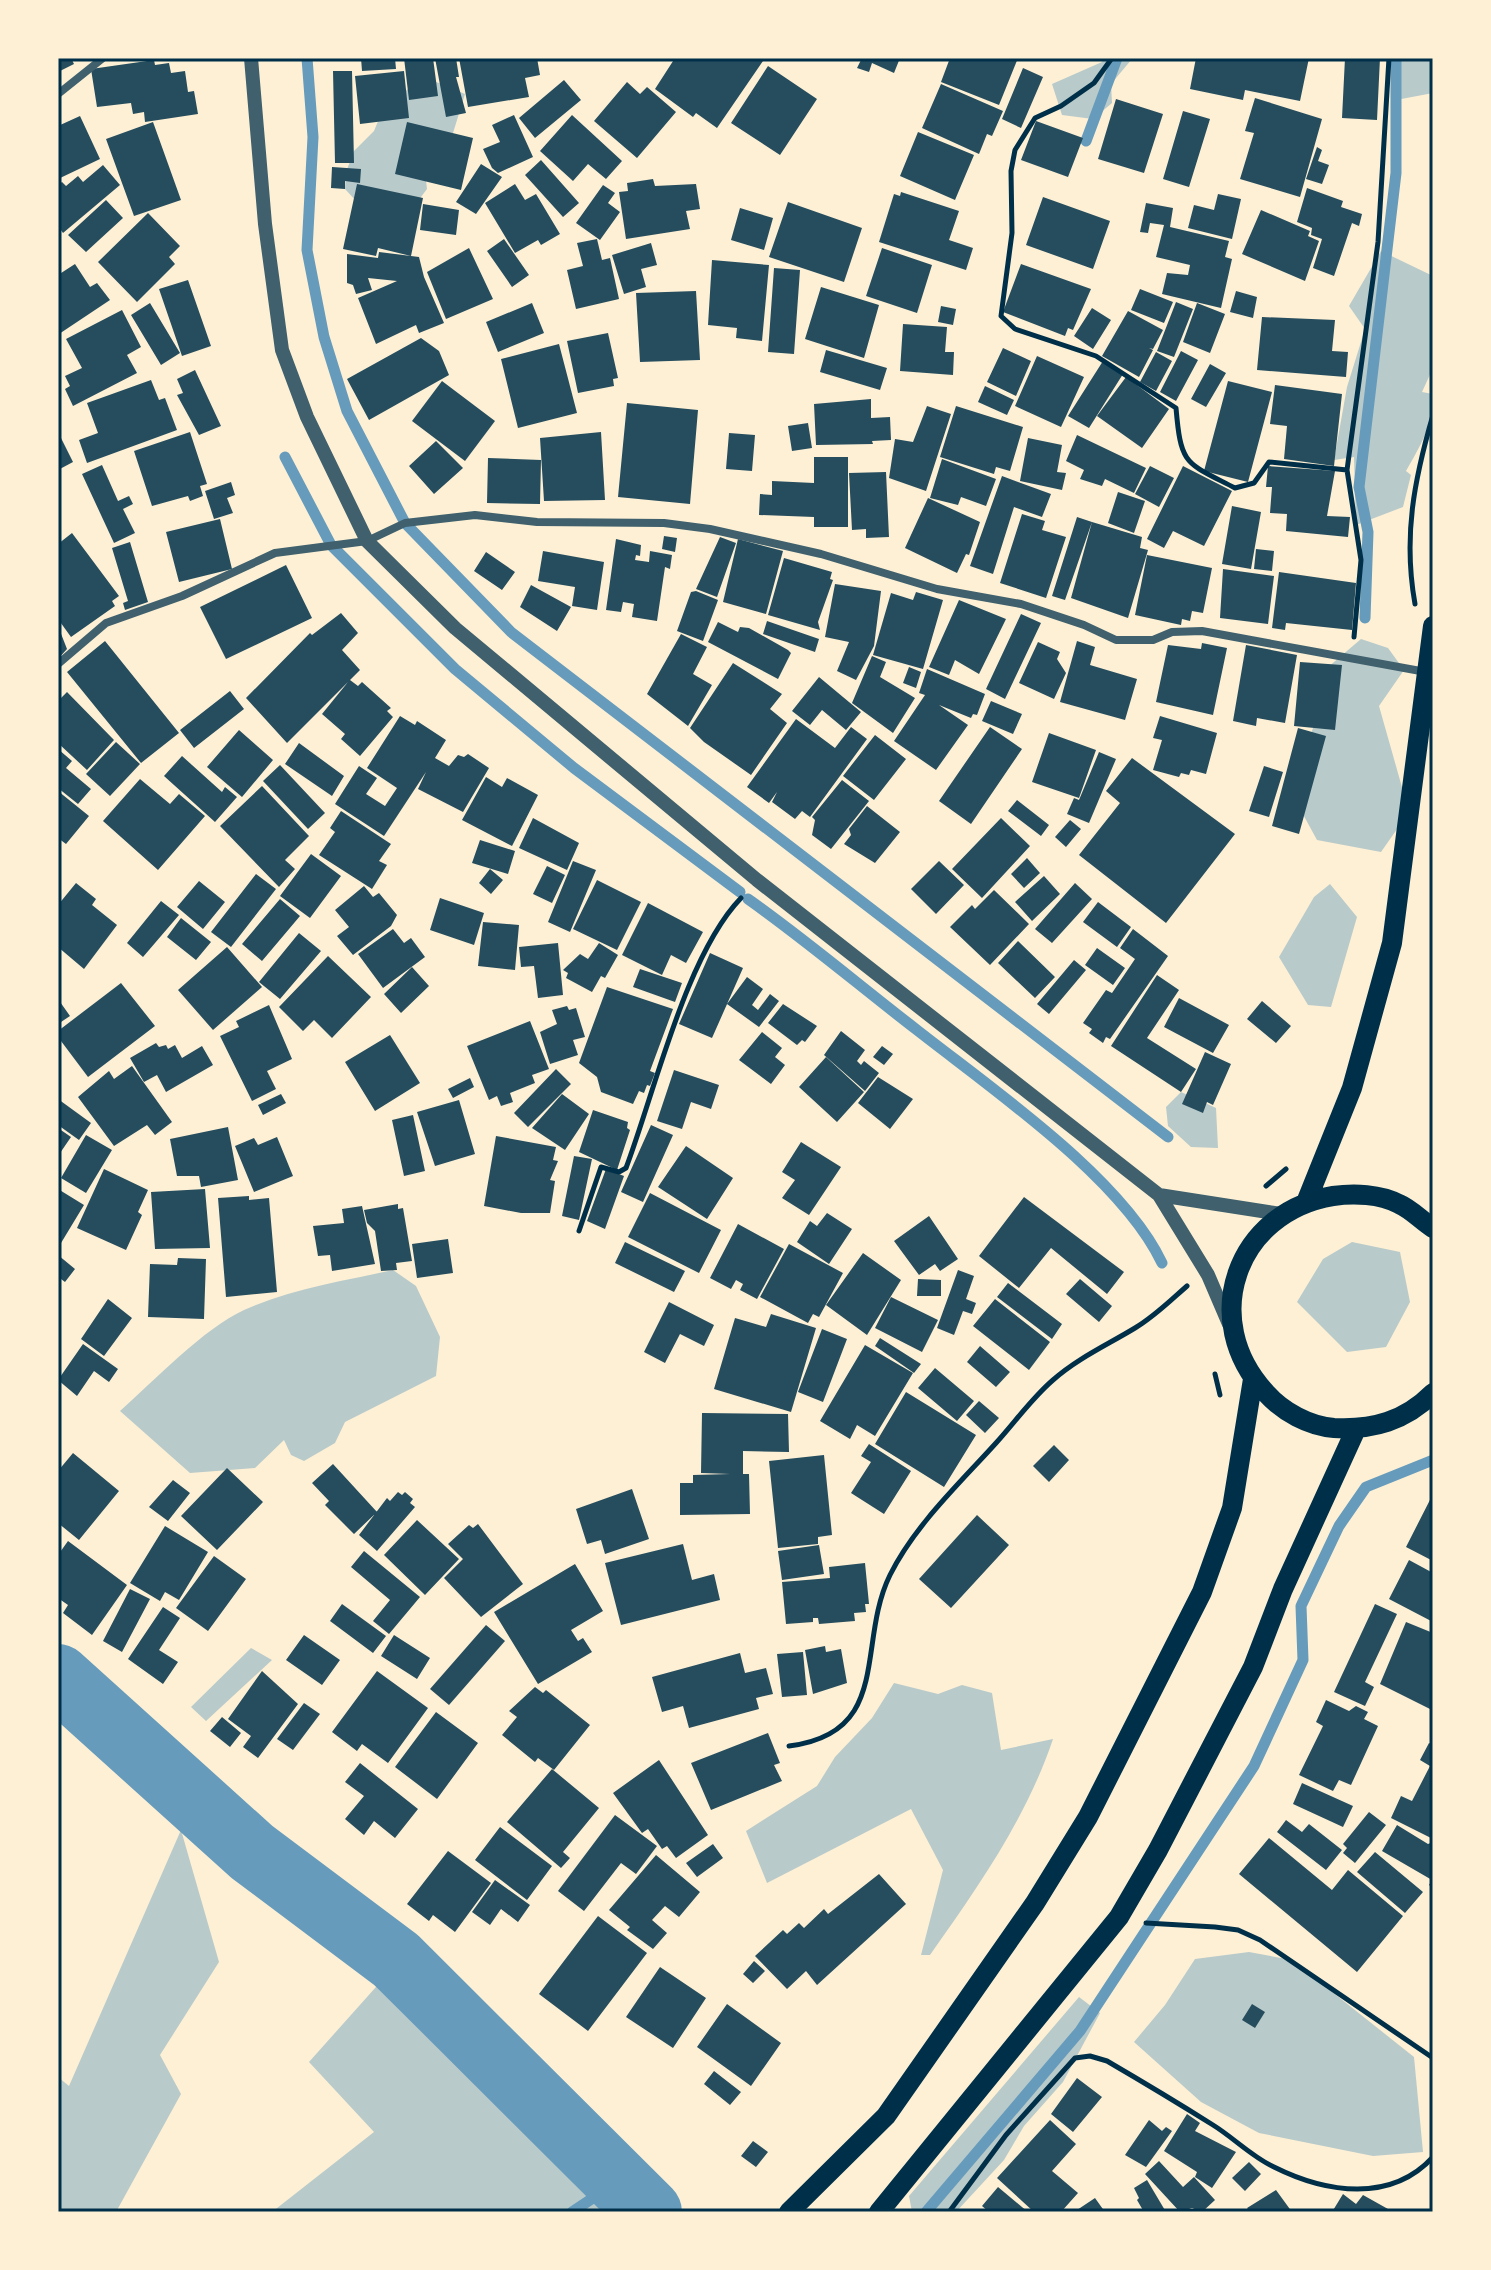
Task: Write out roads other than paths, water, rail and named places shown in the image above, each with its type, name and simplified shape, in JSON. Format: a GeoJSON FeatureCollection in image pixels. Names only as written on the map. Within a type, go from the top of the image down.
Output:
{"type":"FeatureCollection","features":[{"type":"Feature","properties":{"kind":"main road"},"geometry":{"type":"LineString","coordinates":[[1307,1200],[1352,1088],[1392,943],[1427,672],[1425,622]]}},
{"type":"Feature","properties":{"kind":"main road"},"geometry":{"type":"LineString","coordinates":[[1433,1228],[1398,1203],[1353,1193],[1307,1200],[1281,1214],[1257,1236],[1240,1265],[1231,1298],[1233,1331],[1253,1379],[1273,1401],[1298,1418],[1326,1427],[1356,1429],[1396,1420],[1419,1407],[1433,1393]]}},
{"type":"Feature","properties":{"kind":"main road"},"geometry":{"type":"LineString","coordinates":[[789,2212],[886,2116],[1035,1903],[1088,1817],[1202,1592],[1232,1508],[1253,1379]]}},
{"type":"Feature","properties":{"kind":"main road"},"geometry":{"type":"LineString","coordinates":[[879,2212],[1119,1917],[1158,1850],[1253,1667],[1283,1589],[1356,1429]]}},
{"type":"Feature","properties":{"kind":"street"},"geometry":{"type":"LineString","coordinates":[[58,94],[103,58]]}},
{"type":"Feature","properties":{"kind":"street"},"geometry":{"type":"LineString","coordinates":[[251,58],[265,224],[282,350],[307,417],[367,541],[455,628],[757,880],[1159,1195],[1202,1266],[1233,1331]]}},
{"type":"Feature","properties":{"kind":"street"},"geometry":{"type":"LineString","coordinates":[[58,664],[106,623],[182,596],[275,553],[367,541],[405,523],[475,515],[537,522],[664,523],[755,536],[937,589],[1021,604],[1084,625],[1116,640],[1153,640],[1172,632],[1202,631],[1427,672]]}},
{"type":"Feature","properties":{"kind":"street"},"geometry":{"type":"LineString","coordinates":[[1159,1195],[1281,1214]]}},
{"type":"Feature","properties":{"kind":"waterway"},"geometry":{"type":"LineString","coordinates":[[307,58],[313,137],[307,250],[324,337],[347,411],[405,523],[511,632],[1168,1137]]}},
{"type":"Feature","properties":{"kind":"waterway"},"geometry":{"type":"LineString","coordinates":[[1086,141],[1117,58]]}},
{"type":"Feature","properties":{"kind":"waterway"},"geometry":{"type":"LineString","coordinates":[[1365,618],[1368,532],[1359,487],[1396,173],[1396,58]]}},
{"type":"Feature","properties":{"kind":"waterway"},"geometry":{"type":"LineString","coordinates":[[285,457],[331,545],[455,669],[574,768],[740,892]]}},
{"type":"Feature","properties":{"kind":"waterway"},"geometry":{"type":"LineString","coordinates":[[748,899],[1053,1137],[1117,1199],[1143,1231],[1162,1263]]}},
{"type":"Feature","properties":{"kind":"waterway"},"geometry":{"type":"LineString","coordinates":[[926,2212],[1080,2031],[1254,1766],[1303,1660],[1301,1606],[1339,1526],[1366,1487],[1433,1460]]}},
{"type":"Feature","properties":{"kind":"waterway"},"geometry":{"type":"LineString","coordinates":[[58,1677],[252,1852],[396,1960],[649,2212]]}},
{"type":"Feature","properties":{"kind":"waterway"},"geometry":{"type":"LineString","coordinates":[[572,2212],[617,2182]]}}]}
